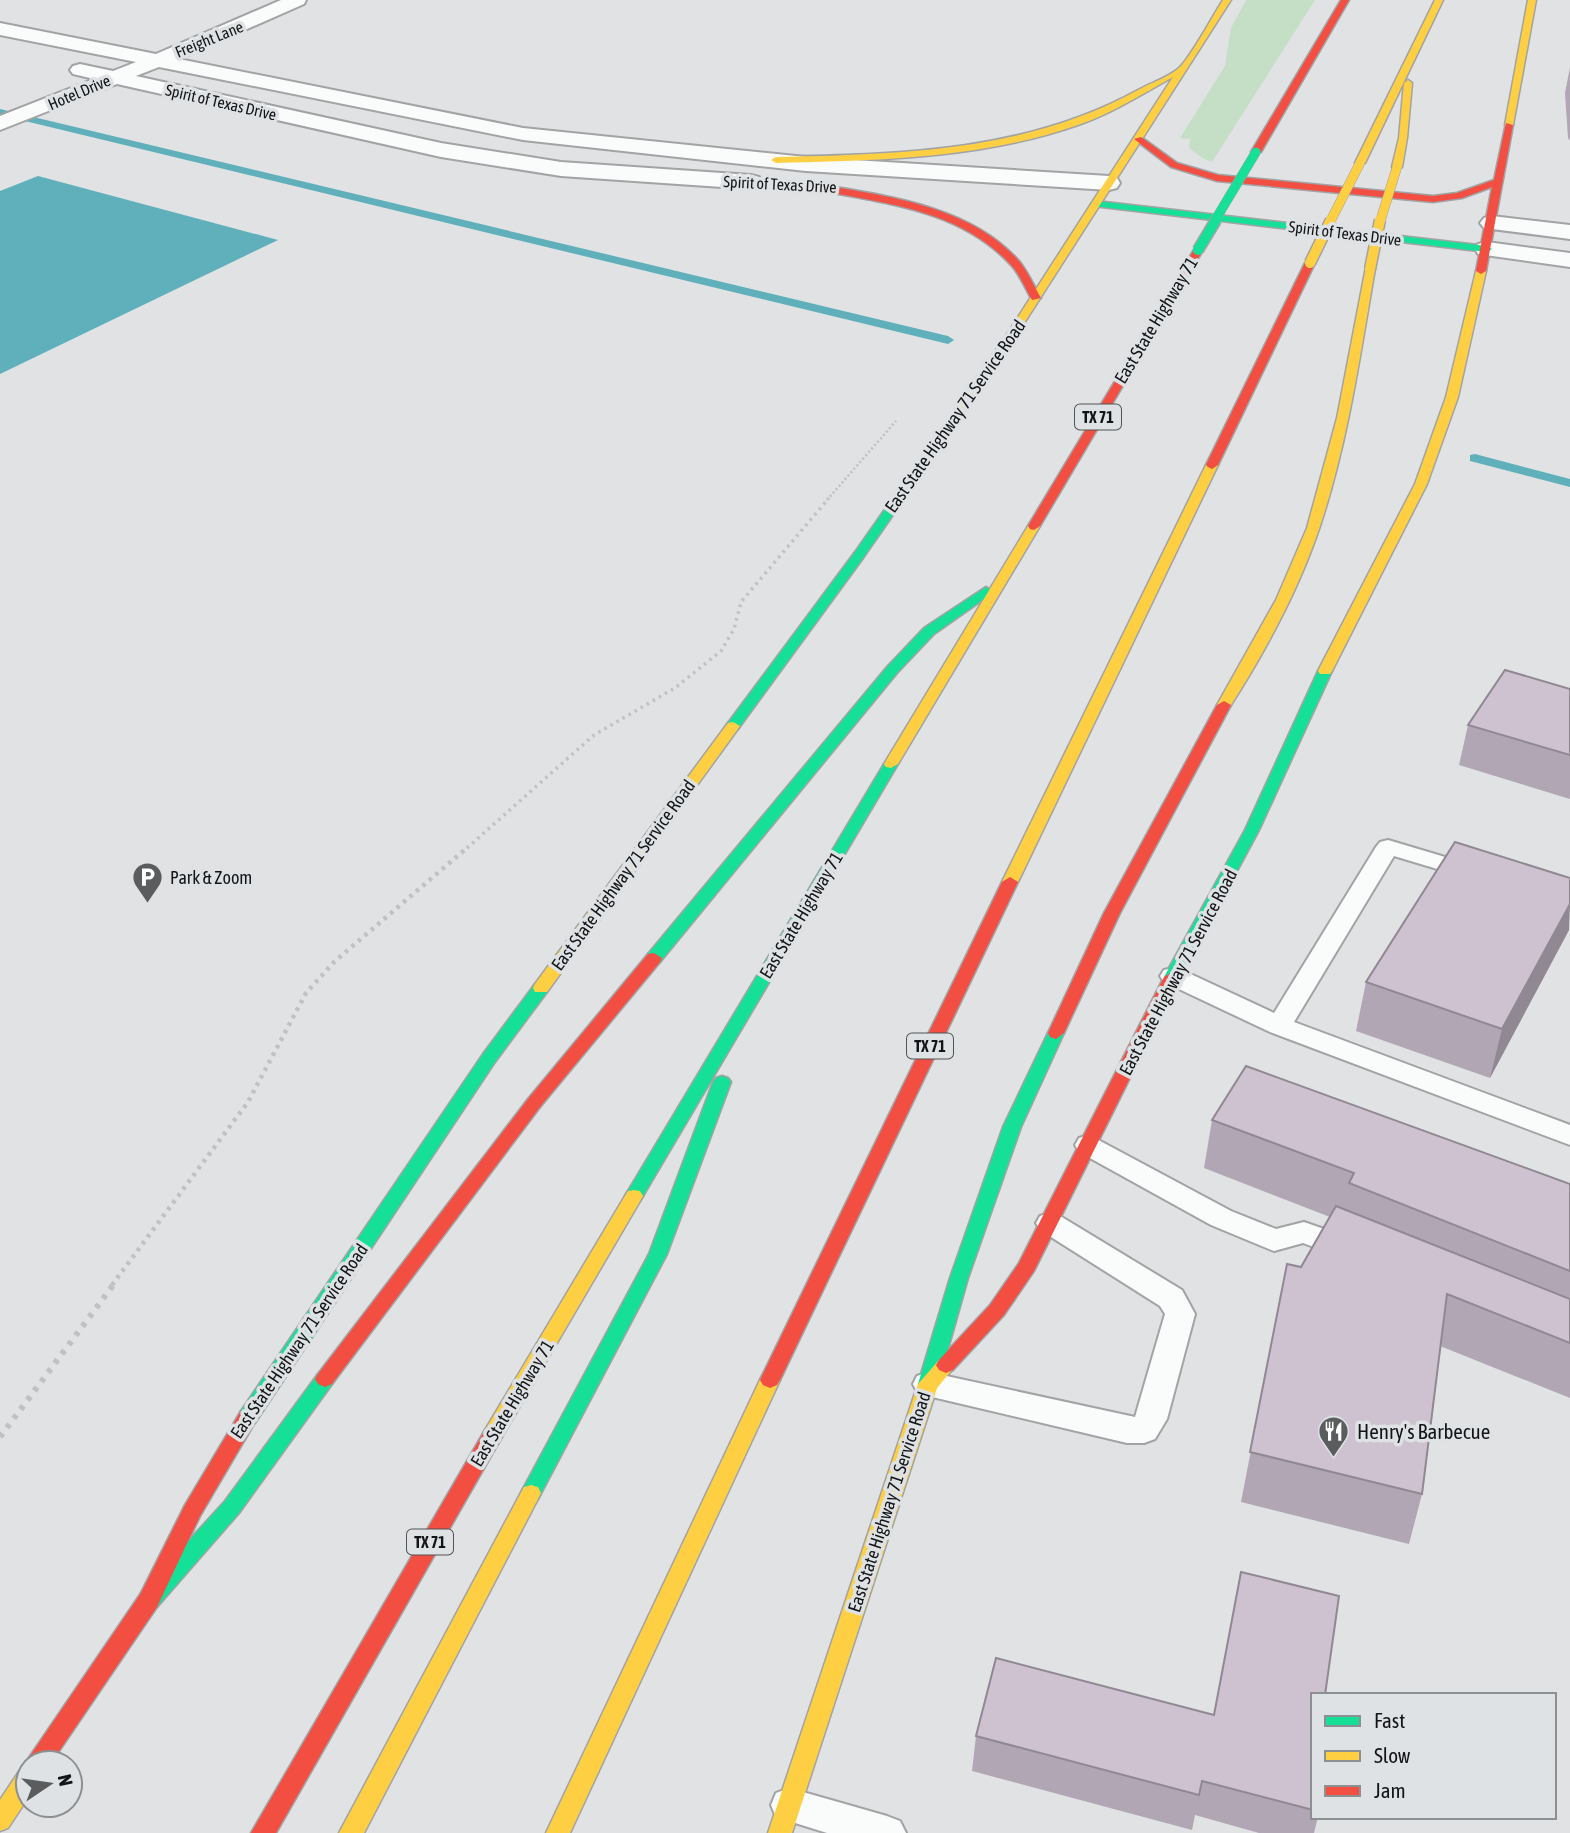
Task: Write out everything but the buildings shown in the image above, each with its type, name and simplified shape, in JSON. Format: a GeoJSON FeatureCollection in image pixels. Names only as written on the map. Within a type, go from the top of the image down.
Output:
{"type":"FeatureCollection","features":[{"type":"Feature","properties":{"kind":"main road","name":"East State Highway 71 Service Road"},"geometry":{"type":"LineString","coordinates":[[48,1749],[149,1600],[192,1511],[228,1447],[442,1126],[731,726],[859,555],[1036,298],[1227,0]]}},
{"type":"Feature","properties":{"kind":"main road","name":"East State Highway 71"},"geometry":{"type":"LineString","coordinates":[[263,1833],[374,1637],[1345,0]]}},
{"type":"Feature","properties":{"kind":"main road","name":"TX 71"},"geometry":{"type":"LineString","coordinates":[[558,1833],[811,1291],[1439,0]]}},
{"type":"Feature","properties":{"kind":"main road","name":"East State Highway 71 Service Road"},"geometry":{"type":"LineString","coordinates":[[785,1819],[929,1384],[997,1310],[1027,1266],[1174,976],[1252,830],[1315,690],[1421,484],[1452,397],[1487,250],[1485,222],[1500,181],[1532,0]]}},
{"type":"Feature","properties":{"kind":"main road"},"geometry":{"type":"LineString","coordinates":[[929,1384],[959,1278],[1012,1127],[1111,913],[1299,565],[1319,510],[1339,442],[1379,224],[1403,138],[1408,63]]}},
{"type":"Feature","properties":{"kind":"main road"},"geometry":{"type":"LineString","coordinates":[[776,160],[929,153],[1009,141],[1094,115],[1183,69]]}},
{"type":"Feature","properties":{"kind":"main road"},"geometry":{"type":"LineString","coordinates":[[1138,139],[1174,165],[1193,173],[1217,178],[1433,199],[1459,196],[1500,181]]}},
{"type":"Feature","properties":{"kind":"main road","name":"Spirit of Texas Drive"},"geometry":{"type":"LineString","coordinates":[[1109,183],[1133,186]]}},
{"type":"Feature","properties":{"kind":"main road"},"geometry":{"type":"LineString","coordinates":[[810,186],[900,204],[966,226],[989,240],[1014,262],[1036,298]]}},
{"type":"Feature","properties":{"kind":"main road"},"geometry":{"type":"LineString","coordinates":[[1214,194],[1242,197]]}},
{"type":"Feature","properties":{"kind":"main road","name":"Spirit of Texas Drive"},"geometry":{"type":"LineString","coordinates":[[1096,204],[1487,250]]}},
{"type":"Feature","properties":{"kind":"main road","name":"Spirit of Texas Drive"},"geometry":{"type":"LineString","coordinates":[[1326,206],[1395,213]]}},
{"type":"Feature","properties":{"kind":"main road"},"geometry":{"type":"LineString","coordinates":[[149,1600],[232,1507],[356,1335],[526,1114],[716,880],[892,670],[929,631],[997,584]]}},
{"type":"Feature","properties":{"kind":"main road"},"geometry":{"type":"LineString","coordinates":[[351,1833],[658,1254],[757,989]]}},
{"type":"Feature","properties":{"kind":"main road"},"geometry":{"type":"LineString","coordinates":[[0,1820],[14,1800]]}},
{"type":"Feature","properties":{"kind":"street","name":"Freight Lane"},"geometry":{"type":"LineString","coordinates":[[159,59],[297,0]]}},
{"type":"Feature","properties":{"kind":"street","name":"Spirit of Texas Drive"},"geometry":{"type":"LineString","coordinates":[[0,29],[523,134],[884,170],[1109,183]]}},
{"type":"Feature","properties":{"kind":"street","name":"Hotel Drive"},"geometry":{"type":"LineString","coordinates":[[2,123],[159,59]]}},
{"type":"Feature","properties":{"kind":"street","name":"Spirit of Texas Drive"},"geometry":{"type":"LineString","coordinates":[[43,107],[47,95],[60,86],[64,73],[114,78],[441,150],[561,169],[1096,204]]}},
{"type":"Feature","properties":{"kind":"street"},"geometry":{"type":"LineString","coordinates":[[43,107],[110,94],[183,93]]}},
{"type":"Feature","properties":{"kind":"street"},"geometry":{"type":"LineString","coordinates":[[316,123],[362,102]]}},
{"type":"Feature","properties":{"kind":"street"},"geometry":{"type":"LineString","coordinates":[[396,140],[443,120]]}},
{"type":"Feature","properties":{"kind":"street"},"geometry":{"type":"LineString","coordinates":[[1485,222],[1570,232]]}},
{"type":"Feature","properties":{"kind":"street","name":"Spirit of Texas Drive"},"geometry":{"type":"LineString","coordinates":[[1487,250],[1570,260]]}},
{"type":"Feature","properties":{"kind":"lane"},"geometry":{"type":"LineString","coordinates":[[1279,1026],[1388,847],[1492,878]]}},
{"type":"Feature","properties":{"kind":"lane"},"geometry":{"type":"LineString","coordinates":[[1174,976],[1279,1026],[1570,1135]]}},
{"type":"Feature","properties":{"kind":"lane"},"geometry":{"type":"LineString","coordinates":[[1089,1145],[1221,1218],[1274,1240],[1304,1232],[1367,1258]]}},
{"type":"Feature","properties":{"kind":"lane"},"geometry":{"type":"LineString","coordinates":[[929,1384],[1127,1430],[1144,1430],[1151,1419],[1180,1314],[1171,1298],[1050,1223]]}},
{"type":"Feature","properties":{"kind":"lane"},"geometry":{"type":"LineString","coordinates":[[785,1819],[887,1833]]}},
{"type":"Feature","properties":{"kind":"path"},"geometry":{"type":"LineString","coordinates":[[0,1437],[248,1102],[306,993],[334,962],[379,926],[594,735],[675,688],[721,651],[734,629],[741,602],[756,581],[903,414]]}},
{"type":"Feature","properties":{"kind":"green space"},"geometry":{"type":"Polygon","coordinates":[[[1246,0],[1315,0],[1212,162],[1189,148],[1190,139],[1180,138],[1225,66],[1231,28],[1246,0]]]}},
{"type":"Feature","properties":{"kind":"water"},"geometry":{"type":"Polygon","coordinates":[[[38,176],[278,240],[0,374],[0,191],[38,176]]]}},
{"type":"Feature","properties":{"kind":"waterway"},"geometry":{"type":"LineString","coordinates":[[0,112],[948,340]]}},
{"type":"Feature","properties":{"kind":"waterway"},"geometry":{"type":"LineString","coordinates":[[1475,458],[1570,483]]}},
{"type":"Feature","properties":{"kind":"traffic: fast"},"geometry":{"type":"LineString","coordinates":[[1198,250],[1256,152]]}},
{"type":"Feature","properties":{"kind":"traffic: fast"},"geometry":{"type":"LineString","coordinates":[[1096,204],[1487,249]]}},
{"type":"Feature","properties":{"kind":"traffic: fast"},"geometry":{"type":"LineString","coordinates":[[733,726],[859,555],[958,413]]}},
{"type":"Feature","properties":{"kind":"traffic: fast"},"geometry":{"type":"LineString","coordinates":[[654,958],[892,670],[929,631],[986,591]]}},
{"type":"Feature","properties":{"kind":"traffic: fast"},"geometry":{"type":"LineString","coordinates":[[1172,977],[1252,830],[1325,671]]}},
{"type":"Feature","properties":{"kind":"traffic: fast"},"geometry":{"type":"LineString","coordinates":[[634,1196],[891,764]]}},
{"type":"Feature","properties":{"kind":"traffic: fast"},"geometry":{"type":"LineString","coordinates":[[248,1417],[489,1058],[541,988]]}},
{"type":"Feature","properties":{"kind":"traffic: fast"},"geometry":{"type":"LineString","coordinates":[[928,1384],[959,1278],[1012,1127],[1056,1033]]}},
{"type":"Feature","properties":{"kind":"traffic: fast"},"geometry":{"type":"LineString","coordinates":[[531,1493],[658,1254],[722,1082]]}},
{"type":"Feature","properties":{"kind":"traffic: fast"},"geometry":{"type":"LineString","coordinates":[[149,1600],[232,1507],[325,1379]]}},
{"type":"Feature","properties":{"kind":"traffic: slow"},"geometry":{"type":"LineString","coordinates":[[958,413],[1016,328],[1227,0]]}},
{"type":"Feature","properties":{"kind":"traffic: slow"},"geometry":{"type":"LineString","coordinates":[[1360,163],[1439,0]]}},
{"type":"Feature","properties":{"kind":"traffic: slow"},"geometry":{"type":"LineString","coordinates":[[1509,125],[1532,0]]}},
{"type":"Feature","properties":{"kind":"traffic: slow"},"geometry":{"type":"LineString","coordinates":[[776,160],[926,153],[1037,135],[1101,112],[1183,69]]}},
{"type":"Feature","properties":{"kind":"traffic: slow"},"geometry":{"type":"LineString","coordinates":[[1397,167],[1403,138],[1408,83]]}},
{"type":"Feature","properties":{"kind":"traffic: slow"},"geometry":{"type":"LineString","coordinates":[[1310,263],[1360,163]]}},
{"type":"Feature","properties":{"kind":"traffic: slow"},"geometry":{"type":"LineString","coordinates":[[1370,269],[1379,224],[1397,167]]}},
{"type":"Feature","properties":{"kind":"traffic: slow"},"geometry":{"type":"LineString","coordinates":[[1224,705],[1282,600],[1313,528],[1343,418],[1370,269]]}},
{"type":"Feature","properties":{"kind":"traffic: slow"},"geometry":{"type":"LineString","coordinates":[[1325,671],[1421,484],[1452,397],[1481,271]]}},
{"type":"Feature","properties":{"kind":"traffic: slow"},"geometry":{"type":"LineString","coordinates":[[1010,882],[1212,465]]}},
{"type":"Feature","properties":{"kind":"traffic: slow"},"geometry":{"type":"LineString","coordinates":[[891,764],[1034,526]]}},
{"type":"Feature","properties":{"kind":"traffic: slow"},"geometry":{"type":"LineString","coordinates":[[541,988],[733,726]]}},
{"type":"Feature","properties":{"kind":"traffic: slow"},"geometry":{"type":"LineString","coordinates":[[492,1436],[634,1196]]}},
{"type":"Feature","properties":{"kind":"traffic: slow"},"geometry":{"type":"LineString","coordinates":[[780,1833],[928,1384],[946,1365]]}},
{"type":"Feature","properties":{"kind":"traffic: slow"},"geometry":{"type":"LineString","coordinates":[[558,1833],[770,1380]]}},
{"type":"Feature","properties":{"kind":"traffic: slow"},"geometry":{"type":"LineString","coordinates":[[351,1833],[531,1493]]}},
{"type":"Feature","properties":{"kind":"traffic: slow"},"geometry":{"type":"LineString","coordinates":[[0,1820],[14,1799]]}},
{"type":"Feature","properties":{"kind":"traffic: jam"},"geometry":{"type":"LineString","coordinates":[[1256,152],[1345,0]]}},
{"type":"Feature","properties":{"kind":"traffic: jam"},"geometry":{"type":"LineString","coordinates":[[1481,271],[1509,125]]}},
{"type":"Feature","properties":{"kind":"traffic: jam"},"geometry":{"type":"LineString","coordinates":[[1138,139],[1174,165],[1217,178],[1433,199],[1459,196],[1500,181]]}},
{"type":"Feature","properties":{"kind":"traffic: jam"},"geometry":{"type":"LineString","coordinates":[[810,186],[919,208],[970,228],[993,243],[1013,261],[1036,298]]}},
{"type":"Feature","properties":{"kind":"traffic: jam"},"geometry":{"type":"LineString","coordinates":[[1034,526],[1198,250]]}},
{"type":"Feature","properties":{"kind":"traffic: jam"},"geometry":{"type":"LineString","coordinates":[[1212,465],[1310,263]]}},
{"type":"Feature","properties":{"kind":"traffic: jam"},"geometry":{"type":"LineString","coordinates":[[1056,1033],[1112,913],[1224,705]]}},
{"type":"Feature","properties":{"kind":"traffic: jam"},"geometry":{"type":"LineString","coordinates":[[770,1380],[1010,882]]}},
{"type":"Feature","properties":{"kind":"traffic: jam"},"geometry":{"type":"LineString","coordinates":[[325,1379],[534,1103],[654,958]]}},
{"type":"Feature","properties":{"kind":"traffic: jam"},"geometry":{"type":"LineString","coordinates":[[946,1365],[997,1310],[1027,1266],[1172,977]]}},
{"type":"Feature","properties":{"kind":"traffic: jam"},"geometry":{"type":"LineString","coordinates":[[48,1749],[149,1600],[192,1511],[248,1417]]}},
{"type":"Feature","properties":{"kind":"traffic: jam"},"geometry":{"type":"LineString","coordinates":[[263,1833],[492,1436]]}},
{"type":"Feature","properties":{"kind":"place","name":"Park & Zoom"},"geometry":{"type":"Point","coordinates":[147,904]}},
{"type":"Feature","properties":{"kind":"place","name":"Henry's Barbecue"},"geometry":{"type":"Point","coordinates":[1334,1458]}}]}
